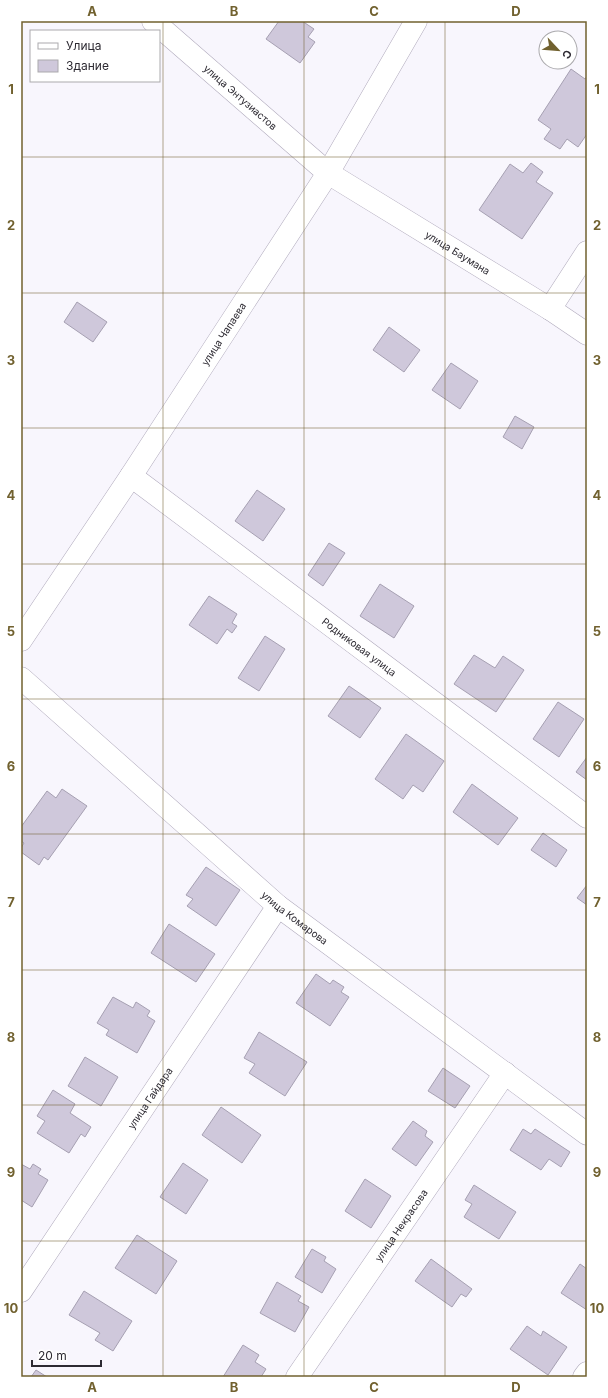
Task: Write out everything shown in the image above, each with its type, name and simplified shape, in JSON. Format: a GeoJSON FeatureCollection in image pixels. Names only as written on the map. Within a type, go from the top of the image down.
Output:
{"type":"FeatureCollection","features":[{"type":"Feature","properties":{"kind":"street","name":"улица Энтузиастов"},"geometry":{"type":"LineString","coordinates":[[152,21],[328,173]]}},
{"type":"Feature","properties":{"kind":"street","name":"улица Чапаева"},"geometry":{"type":"LineString","coordinates":[[21,640],[131,476],[328,173],[416,21]]}},
{"type":"Feature","properties":{"kind":"street","name":"улица Баумана"},"geometry":{"type":"LineString","coordinates":[[328,173],[550,309],[587,334]]}},
{"type":"Feature","properties":{"kind":"street"},"geometry":{"type":"LineString","coordinates":[[550,309],[587,252]]}},
{"type":"Feature","properties":{"kind":"street","name":"Родниковая улица"},"geometry":{"type":"LineString","coordinates":[[131,476],[587,817]]}},
{"type":"Feature","properties":{"kind":"street","name":"улица Комарова"},"geometry":{"type":"LineString","coordinates":[[21,678],[278,906],[587,1134]]}},
{"type":"Feature","properties":{"kind":"street","name":"улица Гайдара"},"geometry":{"type":"LineString","coordinates":[[21,1291],[278,906]]}},
{"type":"Feature","properties":{"kind":"street","name":"улица Некрасова"},"geometry":{"type":"LineString","coordinates":[[297,1377],[505,1073]]}},
{"type":"Feature","properties":{"kind":"street"},"geometry":{"type":"LineString","coordinates":[[584,1377],[587,1373]]}},
{"type":"Feature","properties":{"kind":"building"},"geometry":{"type":"Polygon","coordinates":[[[279,21],[302,21],[314,29],[308,37],[315,42],[300,63],[266,39],[279,21]]]}},
{"type":"Feature","properties":{"kind":"building"},"geometry":{"type":"Polygon","coordinates":[[[570,70],[585,79],[587,76],[587,134],[578,147],[567,139],[560,149],[544,139],[551,129],[538,120],[570,70]]]}},
{"type":"Feature","properties":{"kind":"building"},"geometry":{"type":"Polygon","coordinates":[[[531,163],[543,172],[536,182],[553,193],[522,239],[479,210],[510,164],[523,173],[531,163]]]}},
{"type":"Feature","properties":{"kind":"building"},"geometry":{"type":"Polygon","coordinates":[[[77,302],[107,322],[93,342],[64,322],[77,302]]]}},
{"type":"Feature","properties":{"kind":"building"},"geometry":{"type":"Polygon","coordinates":[[[389,327],[420,350],[404,372],[373,350],[389,327]]]}},
{"type":"Feature","properties":{"kind":"building"},"geometry":{"type":"Polygon","coordinates":[[[451,363],[478,381],[460,409],[432,390],[451,363]]]}},
{"type":"Feature","properties":{"kind":"building"},"geometry":{"type":"Polygon","coordinates":[[[515,416],[534,427],[522,449],[503,437],[515,416]]]}},
{"type":"Feature","properties":{"kind":"building"},"geometry":{"type":"Polygon","coordinates":[[[257,490],[285,509],[263,541],[235,521],[257,490]]]}},
{"type":"Feature","properties":{"kind":"building"},"geometry":{"type":"Polygon","coordinates":[[[329,543],[345,553],[323,586],[308,575],[329,543]]]}},
{"type":"Feature","properties":{"kind":"building"},"geometry":{"type":"Polygon","coordinates":[[[380,584],[414,606],[394,638],[360,616],[380,584]]]}},
{"type":"Feature","properties":{"kind":"building"},"geometry":{"type":"Polygon","coordinates":[[[209,596],[237,614],[232,623],[237,626],[232,633],[227,629],[217,644],[189,625],[209,596]]]}},
{"type":"Feature","properties":{"kind":"building"},"geometry":{"type":"Polygon","coordinates":[[[265,636],[285,649],[259,691],[238,678],[265,636]]]}},
{"type":"Feature","properties":{"kind":"building"},"geometry":{"type":"Polygon","coordinates":[[[474,655],[495,668],[503,656],[524,670],[496,712],[454,684],[474,655]]]}},
{"type":"Feature","properties":{"kind":"building"},"geometry":{"type":"Polygon","coordinates":[[[349,686],[381,708],[360,738],[328,716],[349,686]]]}},
{"type":"Feature","properties":{"kind":"building"},"geometry":{"type":"Polygon","coordinates":[[[558,702],[584,719],[559,757],[533,739],[558,702]]]}},
{"type":"Feature","properties":{"kind":"building"},"geometry":{"type":"Polygon","coordinates":[[[406,734],[444,761],[423,792],[413,785],[403,799],[375,779],[406,734]]]}},
{"type":"Feature","properties":{"kind":"building"},"geometry":{"type":"Polygon","coordinates":[[[587,757],[587,780],[576,772],[587,757]]]}},
{"type":"Feature","properties":{"kind":"building"},"geometry":{"type":"Polygon","coordinates":[[[472,784],[518,818],[498,845],[453,812],[472,784]]]}},
{"type":"Feature","properties":{"kind":"building"},"geometry":{"type":"Polygon","coordinates":[[[62,789],[87,806],[48,860],[44,857],[39,865],[21,852],[21,848],[24,843],[21,841],[21,827],[47,791],[56,798],[62,789]]]}},
{"type":"Feature","properties":{"kind":"building"},"geometry":{"type":"Polygon","coordinates":[[[543,833],[567,850],[556,867],[531,850],[543,833]]]}},
{"type":"Feature","properties":{"kind":"building"},"geometry":{"type":"Polygon","coordinates":[[[206,867],[240,890],[216,926],[187,906],[193,899],[186,895],[206,867]]]}},
{"type":"Feature","properties":{"kind":"building"},"geometry":{"type":"Polygon","coordinates":[[[587,885],[587,905],[577,898],[587,885]]]}},
{"type":"Feature","properties":{"kind":"building"},"geometry":{"type":"Polygon","coordinates":[[[169,924],[215,954],[196,982],[151,953],[169,924]]]}},
{"type":"Feature","properties":{"kind":"building"},"geometry":{"type":"Polygon","coordinates":[[[316,974],[330,984],[333,980],[344,987],[341,992],[349,997],[330,1026],[296,1003],[316,974]]]}},
{"type":"Feature","properties":{"kind":"building"},"geometry":{"type":"Polygon","coordinates":[[[113,997],[133,1008],[136,1002],[150,1011],[147,1016],[155,1021],[137,1053],[106,1035],[109,1030],[97,1023],[113,997]]]}},
{"type":"Feature","properties":{"kind":"building"},"geometry":{"type":"Polygon","coordinates":[[[259,1032],[307,1062],[285,1096],[249,1073],[255,1064],[244,1058],[259,1032]]]}},
{"type":"Feature","properties":{"kind":"building"},"geometry":{"type":"Polygon","coordinates":[[[85,1057],[118,1077],[101,1106],[68,1086],[85,1057]]]}},
{"type":"Feature","properties":{"kind":"building"},"geometry":{"type":"Polygon","coordinates":[[[443,1068],[470,1086],[455,1108],[428,1091],[443,1068]]]}},
{"type":"Feature","properties":{"kind":"building"},"geometry":{"type":"Polygon","coordinates":[[[53,1090],[75,1104],[70,1113],[91,1127],[85,1137],[81,1134],[69,1153],[37,1133],[45,1121],[37,1116],[53,1090]]]}},
{"type":"Feature","properties":{"kind":"building"},"geometry":{"type":"Polygon","coordinates":[[[221,1107],[261,1135],[242,1163],[202,1135],[221,1107]]]}},
{"type":"Feature","properties":{"kind":"building"},"geometry":{"type":"Polygon","coordinates":[[[413,1121],[427,1131],[425,1136],[433,1142],[416,1166],[392,1149],[413,1121]]]}},
{"type":"Feature","properties":{"kind":"building"},"geometry":{"type":"Polygon","coordinates":[[[523,1129],[531,1134],[535,1129],[570,1152],[561,1167],[549,1159],[541,1170],[510,1150],[523,1129]]]}},
{"type":"Feature","properties":{"kind":"building"},"geometry":{"type":"Polygon","coordinates":[[[183,1163],[208,1180],[186,1214],[160,1197],[183,1163]]]}},
{"type":"Feature","properties":{"kind":"building"},"geometry":{"type":"Polygon","coordinates":[[[21,1164],[30,1169],[33,1164],[41,1169],[38,1174],[48,1180],[32,1207],[21,1200],[21,1164]]]}},
{"type":"Feature","properties":{"kind":"building"},"geometry":{"type":"Polygon","coordinates":[[[365,1179],[391,1196],[371,1228],[345,1211],[365,1179]]]}},
{"type":"Feature","properties":{"kind":"building"},"geometry":{"type":"Polygon","coordinates":[[[474,1185],[516,1212],[499,1239],[464,1217],[472,1204],[465,1200],[474,1185]]]}},
{"type":"Feature","properties":{"kind":"building"},"geometry":{"type":"Polygon","coordinates":[[[137,1235],[177,1261],[156,1294],[115,1268],[137,1235]]]}},
{"type":"Feature","properties":{"kind":"building"},"geometry":{"type":"Polygon","coordinates":[[[312,1249],[326,1257],[324,1261],[336,1269],[322,1293],[295,1277],[312,1249]]]}},
{"type":"Feature","properties":{"kind":"building"},"geometry":{"type":"Polygon","coordinates":[[[431,1259],[472,1289],[466,1297],[461,1294],[452,1307],[415,1281],[431,1259]]]}},
{"type":"Feature","properties":{"kind":"building"},"geometry":{"type":"Polygon","coordinates":[[[580,1264],[587,1269],[587,1310],[561,1293],[580,1264]]]}},
{"type":"Feature","properties":{"kind":"building"},"geometry":{"type":"Polygon","coordinates":[[[277,1282],[301,1296],[298,1301],[309,1307],[295,1332],[260,1313],[277,1282]]]}},
{"type":"Feature","properties":{"kind":"building"},"geometry":{"type":"Polygon","coordinates":[[[84,1291],[132,1321],[113,1351],[95,1340],[100,1333],[69,1315],[84,1291]]]}},
{"type":"Feature","properties":{"kind":"building"},"geometry":{"type":"Polygon","coordinates":[[[527,1326],[541,1336],[543,1331],[567,1347],[548,1375],[510,1349],[527,1326]]]}},
{"type":"Feature","properties":{"kind":"building"},"geometry":{"type":"Polygon","coordinates":[[[243,1345],[259,1355],[255,1362],[266,1369],[261,1377],[223,1377],[243,1345]]]}},
{"type":"Feature","properties":{"kind":"building"},"geometry":{"type":"Polygon","coordinates":[[[36,1370],[47,1377],[31,1377],[36,1370]]]}}]}
